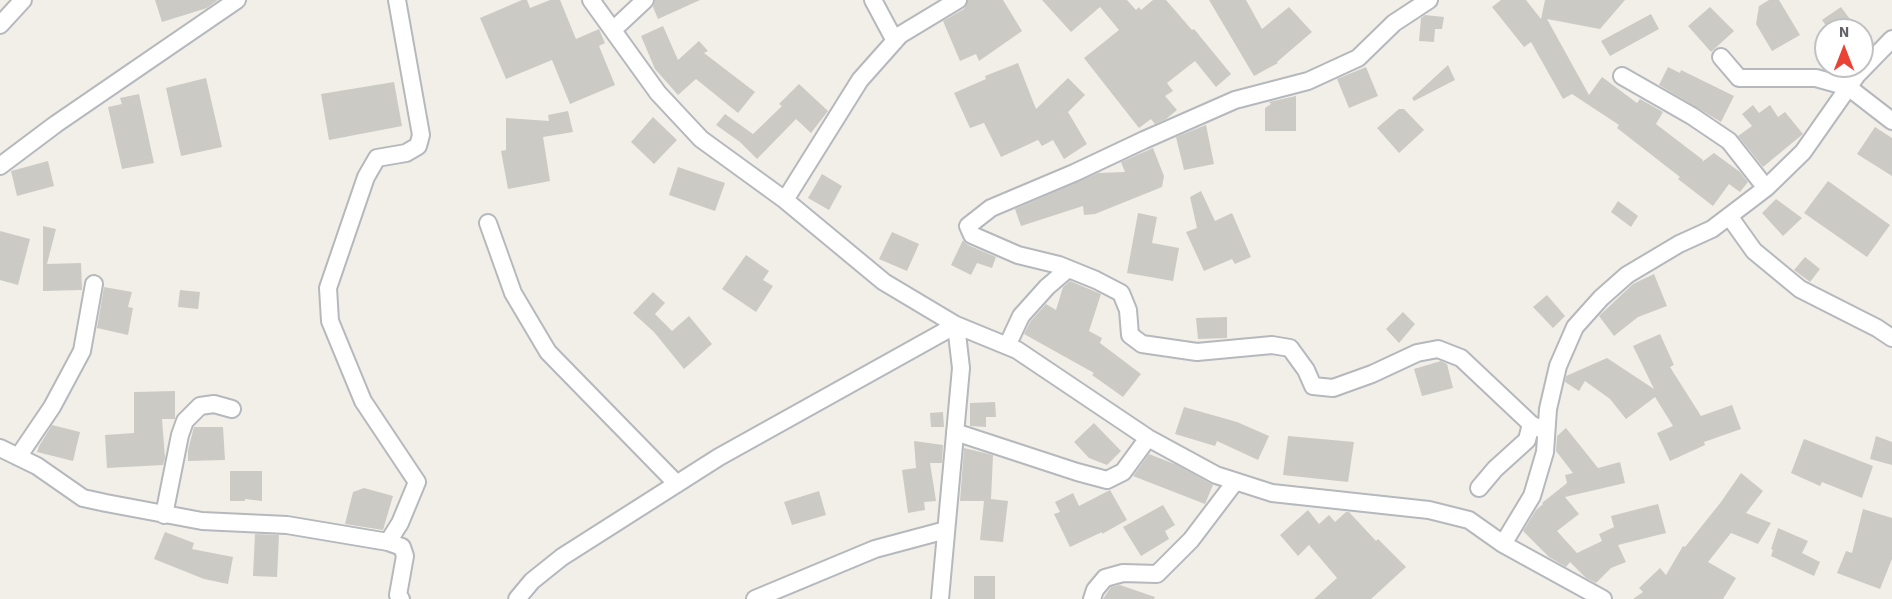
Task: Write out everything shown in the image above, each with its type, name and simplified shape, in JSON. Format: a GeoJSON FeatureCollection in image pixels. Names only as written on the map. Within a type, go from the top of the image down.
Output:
{"type":"FeatureCollection","features":[{"type":"Feature","properties":{"kind":"street"},"geometry":{"type":"LineString","coordinates":[[0,25],[23,0]]}},
{"type":"Feature","properties":{"kind":"street"},"geometry":{"type":"LineString","coordinates":[[0,166],[56,124],[237,0]]}},
{"type":"Feature","properties":{"kind":"street"},"geometry":{"type":"LineString","coordinates":[[388,542],[400,524],[417,482],[363,401],[330,321],[328,288],[366,177],[377,158],[406,153],[418,146],[421,135],[397,0]]}},
{"type":"Feature","properties":{"kind":"street"},"geometry":{"type":"LineString","coordinates":[[591,0],[658,93],[701,139],[785,200],[885,282],[957,325],[1017,350],[1148,438],[1216,475],[1272,493],[1429,510],[1469,520],[1503,544],[1602,599]]}},
{"type":"Feature","properties":{"kind":"street"},"geometry":{"type":"LineString","coordinates":[[613,30],[645,0]]}},
{"type":"Feature","properties":{"kind":"street"},"geometry":{"type":"LineString","coordinates":[[873,0],[895,40]]}},
{"type":"Feature","properties":{"kind":"street"},"geometry":{"type":"LineString","coordinates":[[785,200],[860,80],[900,35],[958,0]]}},
{"type":"Feature","properties":{"kind":"street"},"geometry":{"type":"LineString","coordinates":[[1429,0],[1394,23],[1358,58],[1308,81],[1235,100],[991,208],[968,226],[972,235],[1009,251],[1068,269],[1121,293],[1128,310],[1130,335],[1142,344],[1197,352],[1272,345],[1290,348],[1306,370],[1313,386],[1333,388],[1372,374],[1417,353],[1438,349],[1461,357],[1531,424],[1546,432]]}},
{"type":"Feature","properties":{"kind":"street"},"geometry":{"type":"LineString","coordinates":[[1503,544],[1532,496],[1545,452],[1548,409],[1558,366],[1575,327],[1601,298],[1627,275],[1679,244],[1712,229],[1766,188],[1803,152],[1857,75],[1892,39]]}},
{"type":"Feature","properties":{"kind":"street"},"geometry":{"type":"LineString","coordinates":[[1721,57],[1739,78],[1815,78],[1848,87],[1892,121]]}},
{"type":"Feature","properties":{"kind":"street"},"geometry":{"type":"LineString","coordinates":[[1622,76],[1692,116],[1729,141],[1766,188]]}},
{"type":"Feature","properties":{"kind":"street"},"geometry":{"type":"LineString","coordinates":[[1729,216],[1754,251],[1800,289],[1892,338]]}},
{"type":"Feature","properties":{"kind":"street"},"geometry":{"type":"LineString","coordinates":[[488,223],[513,293],[548,352],[677,484]]}},
{"type":"Feature","properties":{"kind":"street"},"geometry":{"type":"LineString","coordinates":[[1006,346],[1021,316],[1047,287],[1068,269]]}},
{"type":"Feature","properties":{"kind":"street"},"geometry":{"type":"LineString","coordinates":[[18,457],[52,407],[82,351],[94,284]]}},
{"type":"Feature","properties":{"kind":"street"},"geometry":{"type":"LineString","coordinates":[[940,599],[961,368],[957,325]]}},
{"type":"Feature","properties":{"kind":"street"},"geometry":{"type":"LineString","coordinates":[[517,599],[532,581],[562,557],[719,457],[957,325]]}},
{"type":"Feature","properties":{"kind":"street"},"geometry":{"type":"LineString","coordinates":[[164,514],[185,421],[200,406],[214,404],[232,408]]}},
{"type":"Feature","properties":{"kind":"street"},"geometry":{"type":"LineString","coordinates":[[1479,488],[1495,469],[1527,440],[1531,424]]}},
{"type":"Feature","properties":{"kind":"street"},"geometry":{"type":"LineString","coordinates":[[955,432],[1107,480],[1123,472],[1148,438]]}},
{"type":"Feature","properties":{"kind":"street"},"geometry":{"type":"LineString","coordinates":[[0,448],[37,466],[83,498],[202,521],[287,525],[388,542],[402,547],[405,556],[398,595],[401,599]]}},
{"type":"Feature","properties":{"kind":"street"},"geometry":{"type":"LineString","coordinates":[[1092,599],[1095,590],[1105,578],[1123,573],[1156,574],[1191,540],[1235,482]]}},
{"type":"Feature","properties":{"kind":"street"},"geometry":{"type":"LineString","coordinates":[[755,599],[875,549],[946,530]]}},
{"type":"Feature","properties":{"kind":"building"},"geometry":{"type":"Polygon","coordinates":[[[155,0],[218,0],[207,8],[162,22],[155,0]]]}},
{"type":"Feature","properties":{"kind":"building"},"geometry":{"type":"Polygon","coordinates":[[[527,0],[530,8],[550,0],[560,0],[576,39],[599,29],[605,43],[599,46],[615,85],[570,104],[552,60],[506,79],[480,18],[527,0]]]}},
{"type":"Feature","properties":{"kind":"building"},"geometry":{"type":"Polygon","coordinates":[[[655,0],[700,0],[658,19],[653,7],[655,0]]]}},
{"type":"Feature","properties":{"kind":"building"},"geometry":{"type":"Polygon","coordinates":[[[968,0],[1003,0],[1022,31],[979,61],[976,54],[960,61],[943,21],[964,9],[968,0]]]}},
{"type":"Feature","properties":{"kind":"building"},"geometry":{"type":"Polygon","coordinates":[[[1042,0],[1127,0],[1136,10],[1139,7],[1141,10],[1153,0],[1166,0],[1192,30],[1194,29],[1231,74],[1216,87],[1195,61],[1167,83],[1173,91],[1165,96],[1177,110],[1166,119],[1155,124],[1151,119],[1139,128],[1084,58],[1119,30],[1100,7],[1071,32],[1042,0]]]}},
{"type":"Feature","properties":{"kind":"building"},"geometry":{"type":"Polygon","coordinates":[[[1209,0],[1246,0],[1262,29],[1289,7],[1312,32],[1278,63],[1254,76],[1209,0]]]}},
{"type":"Feature","properties":{"kind":"building"},"geometry":{"type":"Polygon","coordinates":[[[1501,0],[1526,0],[1541,19],[1545,0],[1625,0],[1600,29],[1547,19],[1589,95],[1602,77],[1637,103],[1640,99],[1663,112],[1656,124],[1703,160],[1702,162],[1714,153],[1740,172],[1748,182],[1740,192],[1729,184],[1713,206],[1617,128],[1619,125],[1572,94],[1563,99],[1531,42],[1524,47],[1492,7],[1501,0]]]}},
{"type":"Feature","properties":{"kind":"building"},"geometry":{"type":"Polygon","coordinates":[[[1769,0],[1779,0],[1800,35],[1772,51],[1756,24],[1759,6],[1769,0]]]}},
{"type":"Feature","properties":{"kind":"building"},"geometry":{"type":"Polygon","coordinates":[[[1710,7],[1734,31],[1711,52],[1688,26],[1710,7]]]}},
{"type":"Feature","properties":{"kind":"building"},"geometry":{"type":"Polygon","coordinates":[[[1841,7],[1849,18],[1825,18],[1841,7]]]}},
{"type":"Feature","properties":{"kind":"building"},"geometry":{"type":"Polygon","coordinates":[[[1651,14],[1659,29],[1610,56],[1601,41],[1651,14]]]}},
{"type":"Feature","properties":{"kind":"building"},"geometry":{"type":"Polygon","coordinates":[[[1425,15],[1444,17],[1442,29],[1435,29],[1434,42],[1419,41],[1421,18],[1425,15]]]}},
{"type":"Feature","properties":{"kind":"building"},"geometry":{"type":"Polygon","coordinates":[[[663,26],[678,60],[699,41],[708,51],[704,53],[755,92],[738,113],[696,79],[678,95],[655,69],[641,36],[663,26]]]}},
{"type":"Feature","properties":{"kind":"building"},"geometry":{"type":"Polygon","coordinates":[[[1018,63],[1036,109],[1068,78],[1085,95],[1068,112],[1087,144],[1064,159],[1053,140],[1042,146],[1038,140],[1001,157],[984,123],[970,128],[954,93],[986,79],[985,76],[1018,63]]]}},
{"type":"Feature","properties":{"kind":"building"},"geometry":{"type":"Polygon","coordinates":[[[1448,65],[1455,80],[1414,101],[1412,98],[1448,65]]]}},
{"type":"Feature","properties":{"kind":"building"},"geometry":{"type":"Polygon","coordinates":[[[1366,67],[1378,96],[1349,108],[1337,79],[1366,67]]]}},
{"type":"Feature","properties":{"kind":"building"},"geometry":{"type":"Polygon","coordinates":[[[1668,67],[1680,73],[1681,70],[1734,96],[1721,122],[1659,85],[1668,67]]]}},
{"type":"Feature","properties":{"kind":"building"},"geometry":{"type":"Polygon","coordinates":[[[206,78],[222,147],[181,156],[166,88],[206,78]]]}},
{"type":"Feature","properties":{"kind":"building"},"geometry":{"type":"Polygon","coordinates":[[[394,82],[402,126],[329,140],[321,94],[394,82]]]}},
{"type":"Feature","properties":{"kind":"building"},"geometry":{"type":"Polygon","coordinates":[[[799,84],[828,111],[811,133],[796,119],[757,159],[740,142],[716,125],[725,114],[753,134],[782,106],[779,104],[799,84]]]}},
{"type":"Feature","properties":{"kind":"building"},"geometry":{"type":"Polygon","coordinates":[[[139,94],[154,163],[122,169],[108,107],[122,104],[120,98],[139,94]]]}},
{"type":"Feature","properties":{"kind":"building"},"geometry":{"type":"Polygon","coordinates":[[[1296,96],[1296,131],[1265,131],[1265,108],[1271,104],[1269,102],[1296,96]]]}},
{"type":"Feature","properties":{"kind":"building"},"geometry":{"type":"Polygon","coordinates":[[[1753,105],[1759,113],[1770,105],[1778,117],[1785,112],[1803,134],[1763,167],[1738,136],[1752,126],[1742,114],[1753,105]]]}},
{"type":"Feature","properties":{"kind":"building"},"geometry":{"type":"Polygon","coordinates":[[[1399,109],[1404,109],[1424,130],[1399,153],[1377,128],[1399,109]]]}},
{"type":"Feature","properties":{"kind":"building"},"geometry":{"type":"Polygon","coordinates":[[[568,111],[573,132],[543,137],[550,181],[508,189],[501,151],[506,150],[506,118],[549,121],[548,115],[568,111]]]}},
{"type":"Feature","properties":{"kind":"building"},"geometry":{"type":"Polygon","coordinates":[[[653,117],[677,140],[654,164],[631,142],[653,117]]]}},
{"type":"Feature","properties":{"kind":"building"},"geometry":{"type":"Polygon","coordinates":[[[1206,125],[1214,164],[1184,170],[1176,137],[1206,125]]]}},
{"type":"Feature","properties":{"kind":"building"},"geometry":{"type":"Polygon","coordinates":[[[1875,127],[1892,138],[1892,176],[1857,154],[1875,127]]]}},
{"type":"Feature","properties":{"kind":"building"},"geometry":{"type":"Polygon","coordinates":[[[1153,148],[1164,176],[1162,187],[1095,214],[1084,215],[1083,206],[1021,226],[1015,209],[1098,173],[1125,172],[1121,162],[1153,148]]]}},
{"type":"Feature","properties":{"kind":"building"},"geometry":{"type":"Polygon","coordinates":[[[48,161],[54,186],[17,196],[11,171],[48,161]]]}},
{"type":"Feature","properties":{"kind":"building"},"geometry":{"type":"Polygon","coordinates":[[[678,167],[725,183],[715,211],[669,195],[678,167]]]}},
{"type":"Feature","properties":{"kind":"building"},"geometry":{"type":"Polygon","coordinates":[[[822,174],[842,186],[829,210],[808,198],[822,174]]]}},
{"type":"Feature","properties":{"kind":"building"},"geometry":{"type":"Polygon","coordinates":[[[1828,181],[1890,225],[1867,257],[1804,213],[1828,181]]]}},
{"type":"Feature","properties":{"kind":"building"},"geometry":{"type":"Polygon","coordinates":[[[1201,191],[1215,221],[1232,213],[1251,257],[1235,264],[1232,259],[1204,271],[1186,232],[1197,228],[1190,197],[1201,191]]]}},
{"type":"Feature","properties":{"kind":"building"},"geometry":{"type":"Polygon","coordinates":[[[1776,199],[1802,218],[1783,236],[1762,213],[1776,199]]]}},
{"type":"Feature","properties":{"kind":"building"},"geometry":{"type":"Polygon","coordinates":[[[1618,201],[1638,216],[1631,227],[1611,212],[1618,201]]]}},
{"type":"Feature","properties":{"kind":"building"},"geometry":{"type":"Polygon","coordinates":[[[1138,213],[1157,217],[1152,243],[1179,248],[1173,281],[1127,273],[1138,213]]]}},
{"type":"Feature","properties":{"kind":"building"},"geometry":{"type":"Polygon","coordinates":[[[43,226],[56,229],[47,264],[81,263],[82,290],[43,291],[43,226]]]}},
{"type":"Feature","properties":{"kind":"building"},"geometry":{"type":"Polygon","coordinates":[[[0,231],[30,239],[18,285],[0,280],[0,231]]]}},
{"type":"Feature","properties":{"kind":"building"},"geometry":{"type":"Polygon","coordinates":[[[892,232],[919,244],[907,271],[879,259],[892,232]]]}},
{"type":"Feature","properties":{"kind":"building"},"geometry":{"type":"Polygon","coordinates":[[[963,240],[968,245],[996,257],[992,268],[977,263],[971,275],[951,265],[963,240]]]}},
{"type":"Feature","properties":{"kind":"building"},"geometry":{"type":"Polygon","coordinates":[[[746,255],[769,271],[763,280],[773,286],[756,312],[722,289],[746,255]]]}},
{"type":"Feature","properties":{"kind":"building"},"geometry":{"type":"Polygon","coordinates":[[[1805,257],[1820,269],[1810,282],[1794,270],[1805,257]]]}},
{"type":"Feature","properties":{"kind":"building"},"geometry":{"type":"Polygon","coordinates":[[[1654,274],[1667,306],[1638,317],[1614,336],[1599,316],[1633,284],[1654,274]]]}},
{"type":"Feature","properties":{"kind":"building"},"geometry":{"type":"Polygon","coordinates":[[[1070,281],[1101,294],[1089,331],[1102,338],[1100,343],[1141,374],[1123,397],[1092,375],[1094,373],[1024,334],[1030,322],[1046,304],[1056,310],[1063,287],[1070,281]]]}},
{"type":"Feature","properties":{"kind":"building"},"geometry":{"type":"Polygon","coordinates":[[[104,287],[132,292],[128,307],[133,308],[128,335],[97,328],[104,287]]]}},
{"type":"Feature","properties":{"kind":"building"},"geometry":{"type":"Polygon","coordinates":[[[180,290],[200,292],[198,309],[178,307],[180,290]]]}},
{"type":"Feature","properties":{"kind":"building"},"geometry":{"type":"Polygon","coordinates":[[[653,292],[665,303],[655,314],[672,331],[689,316],[712,344],[684,369],[654,332],[633,313],[653,292]]]}},
{"type":"Feature","properties":{"kind":"building"},"geometry":{"type":"Polygon","coordinates":[[[1547,295],[1565,316],[1553,328],[1533,307],[1547,295]]]}},
{"type":"Feature","properties":{"kind":"building"},"geometry":{"type":"Polygon","coordinates":[[[1403,312],[1415,324],[1399,343],[1386,329],[1403,312]]]}},
{"type":"Feature","properties":{"kind":"building"},"geometry":{"type":"Polygon","coordinates":[[[1227,317],[1227,338],[1198,339],[1196,318],[1227,317]]]}},
{"type":"Feature","properties":{"kind":"building"},"geometry":{"type":"Polygon","coordinates":[[[1660,334],[1674,365],[1670,367],[1701,416],[1732,405],[1741,429],[1704,442],[1705,445],[1670,461],[1657,433],[1673,426],[1655,397],[1626,419],[1610,399],[1585,381],[1579,391],[1565,382],[1566,376],[1607,358],[1654,389],[1633,346],[1660,334]]]}},
{"type":"Feature","properties":{"kind":"building"},"geometry":{"type":"Polygon","coordinates":[[[1441,361],[1447,364],[1453,388],[1422,396],[1414,369],[1441,361]]]}},
{"type":"Feature","properties":{"kind":"building"},"geometry":{"type":"Polygon","coordinates":[[[175,391],[175,419],[162,419],[165,458],[163,465],[107,468],[105,435],[134,433],[134,392],[175,391]]]}},
{"type":"Feature","properties":{"kind":"building"},"geometry":{"type":"Polygon","coordinates":[[[995,402],[996,417],[986,417],[986,427],[970,426],[970,403],[995,402]]]}},
{"type":"Feature","properties":{"kind":"building"},"geometry":{"type":"Polygon","coordinates":[[[1184,407],[1237,422],[1269,436],[1258,460],[1217,441],[1215,446],[1175,434],[1184,407]]]}},
{"type":"Feature","properties":{"kind":"building"},"geometry":{"type":"Polygon","coordinates":[[[943,412],[944,427],[931,427],[930,413],[943,412]]]}},
{"type":"Feature","properties":{"kind":"building"},"geometry":{"type":"Polygon","coordinates":[[[1094,423],[1121,451],[1107,465],[1089,458],[1074,442],[1094,423]]]}},
{"type":"Feature","properties":{"kind":"building"},"geometry":{"type":"Polygon","coordinates":[[[52,425],[80,432],[73,461],[37,452],[52,425]]]}},
{"type":"Feature","properties":{"kind":"building"},"geometry":{"type":"Polygon","coordinates":[[[194,427],[223,427],[225,460],[188,461],[188,450],[194,427]]]}},
{"type":"Feature","properties":{"kind":"building"},"geometry":{"type":"Polygon","coordinates":[[[1566,428],[1598,468],[1620,462],[1625,483],[1565,497],[1579,514],[1557,531],[1577,553],[1602,541],[1599,534],[1614,527],[1611,516],[1658,504],[1666,533],[1618,545],[1626,562],[1611,568],[1596,583],[1586,578],[1570,562],[1566,567],[1549,557],[1523,531],[1542,503],[1567,483],[1565,475],[1573,473],[1556,451],[1557,436],[1566,428]]]}},
{"type":"Feature","properties":{"kind":"building"},"geometry":{"type":"Polygon","coordinates":[[[1288,436],[1354,442],[1348,482],[1283,475],[1288,436]]]}},
{"type":"Feature","properties":{"kind":"building"},"geometry":{"type":"Polygon","coordinates":[[[1876,436],[1892,442],[1892,465],[1870,459],[1876,436]]]}},
{"type":"Feature","properties":{"kind":"building"},"geometry":{"type":"Polygon","coordinates":[[[1804,439],[1873,466],[1862,498],[1822,482],[1820,486],[1791,473],[1804,439]]]}},
{"type":"Feature","properties":{"kind":"building"},"geometry":{"type":"Polygon","coordinates":[[[914,441],[943,445],[942,463],[930,463],[936,501],[924,502],[925,510],[908,513],[902,470],[916,468],[914,441]]]}},
{"type":"Feature","properties":{"kind":"building"},"geometry":{"type":"Polygon","coordinates":[[[964,448],[993,455],[991,499],[1008,501],[1003,542],[980,540],[984,501],[960,501],[964,448]]]}},
{"type":"Feature","properties":{"kind":"building"},"geometry":{"type":"Polygon","coordinates":[[[1149,454],[1177,465],[1213,485],[1205,504],[1133,476],[1149,454]]]}},
{"type":"Feature","properties":{"kind":"building"},"geometry":{"type":"Polygon","coordinates":[[[230,471],[262,471],[262,501],[245,499],[245,501],[230,501],[230,471]]]}},
{"type":"Feature","properties":{"kind":"building"},"geometry":{"type":"Polygon","coordinates":[[[1741,473],[1763,491],[1746,513],[1771,523],[1758,544],[1731,533],[1708,562],[1736,578],[1723,599],[1633,599],[1643,592],[1639,588],[1660,568],[1666,575],[1683,546],[1685,547],[1721,502],[1741,473]]]}},
{"type":"Feature","properties":{"kind":"building"},"geometry":{"type":"Polygon","coordinates":[[[364,488],[393,496],[383,530],[345,524],[353,492],[364,488]]]}},
{"type":"Feature","properties":{"kind":"building"},"geometry":{"type":"Polygon","coordinates":[[[1110,490],[1127,520],[1102,534],[1102,532],[1070,547],[1054,514],[1060,512],[1055,502],[1073,493],[1079,506],[1110,490]]]}},
{"type":"Feature","properties":{"kind":"building"},"geometry":{"type":"Polygon","coordinates":[[[819,491],[826,515],[792,525],[784,502],[819,491]]]}},
{"type":"Feature","properties":{"kind":"building"},"geometry":{"type":"Polygon","coordinates":[[[1163,505],[1175,525],[1165,531],[1169,539],[1141,556],[1123,527],[1163,505]]]}},
{"type":"Feature","properties":{"kind":"building"},"geometry":{"type":"Polygon","coordinates":[[[1863,509],[1892,518],[1892,559],[1880,589],[1837,573],[1846,551],[1852,553],[1863,509]]]}},
{"type":"Feature","properties":{"kind":"building"},"geometry":{"type":"Polygon","coordinates":[[[1308,510],[1319,524],[1329,515],[1335,522],[1349,512],[1376,541],[1378,539],[1406,567],[1371,599],[1314,599],[1337,578],[1309,545],[1298,556],[1280,535],[1308,510]]]}},
{"type":"Feature","properties":{"kind":"building"},"geometry":{"type":"Polygon","coordinates":[[[1778,528],[1808,541],[1802,553],[1820,562],[1814,576],[1771,556],[1778,528]]]}},
{"type":"Feature","properties":{"kind":"building"},"geometry":{"type":"Polygon","coordinates":[[[165,532],[194,543],[192,549],[233,557],[228,584],[204,579],[154,559],[165,532]]]}},
{"type":"Feature","properties":{"kind":"building"},"geometry":{"type":"Polygon","coordinates":[[[255,534],[279,535],[277,577],[253,576],[255,534]]]}},
{"type":"Feature","properties":{"kind":"building"},"geometry":{"type":"Polygon","coordinates":[[[974,576],[995,576],[995,599],[974,599],[974,576]]]}},
{"type":"Feature","properties":{"kind":"building"},"geometry":{"type":"Polygon","coordinates":[[[1120,585],[1155,597],[1154,599],[1103,599],[1111,587],[1120,585]]]}}]}
